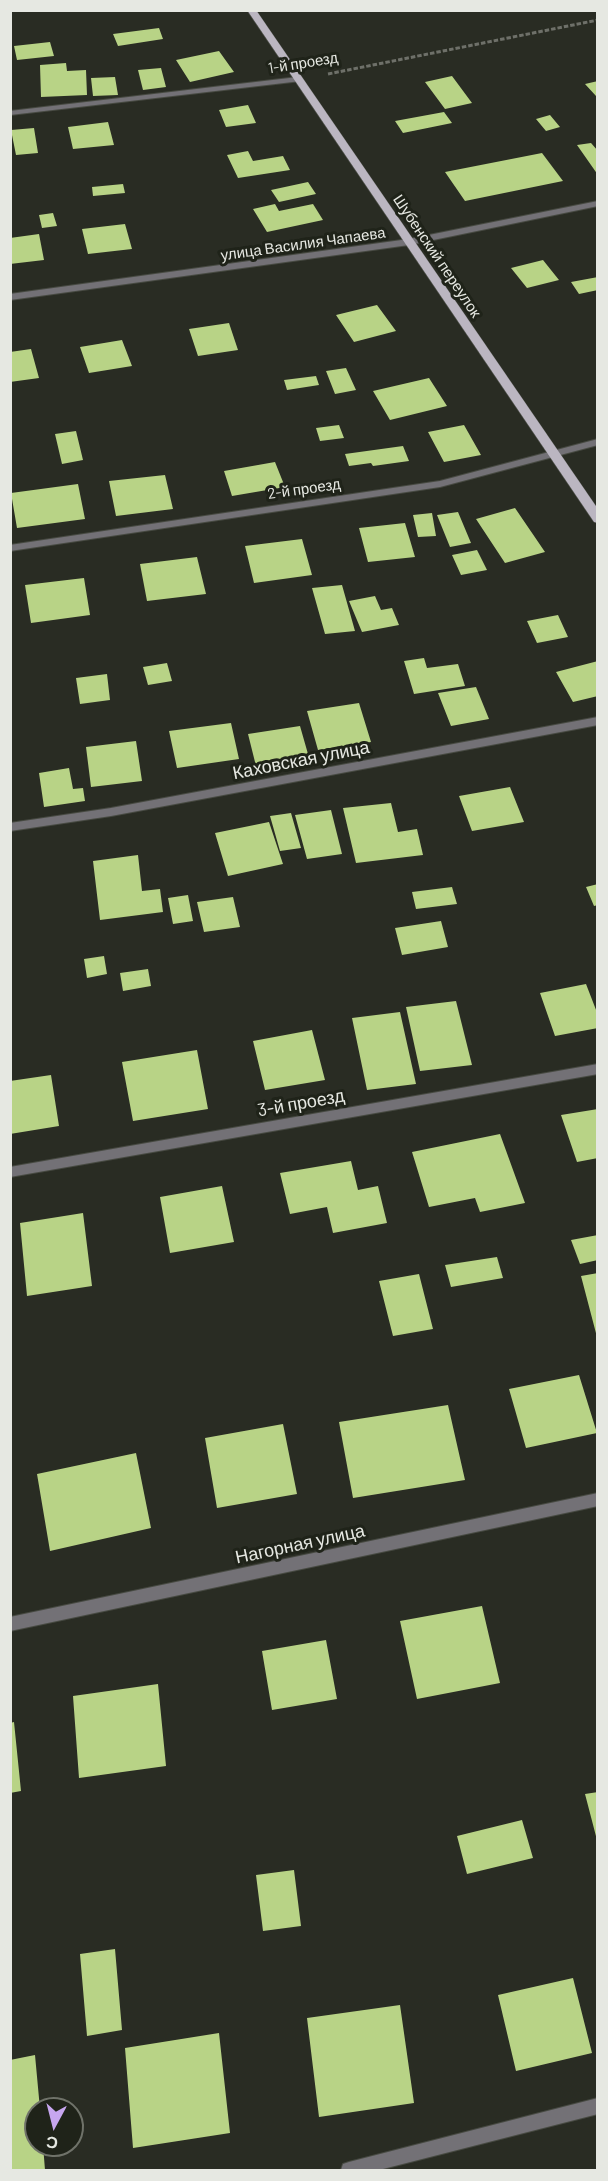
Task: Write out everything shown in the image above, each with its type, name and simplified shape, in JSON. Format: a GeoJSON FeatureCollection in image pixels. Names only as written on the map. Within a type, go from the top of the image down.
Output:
{"type":"FeatureCollection","features":[{"type":"Feature","properties":{"kind":"main road","name":"Шубенский переулок"},"geometry":{"type":"LineString","coordinates":[[251,10],[597,519]]}},
{"type":"Feature","properties":{"kind":"street","name":"1-й проезд"},"geometry":{"type":"LineString","coordinates":[[10,113],[298,80]]}},
{"type":"Feature","properties":{"kind":"street","name":"улица Василия Чапаева"},"geometry":{"type":"LineString","coordinates":[[10,297],[409,243],[597,203]]}},
{"type":"Feature","properties":{"kind":"street","name":"2-й проезд"},"geometry":{"type":"LineString","coordinates":[[10,548],[440,484],[597,442]]}},
{"type":"Feature","properties":{"kind":"street","name":"Каховская улица"},"geometry":{"type":"LineString","coordinates":[[10,827],[111,812],[597,721]]}},
{"type":"Feature","properties":{"kind":"street","name":"3-й проезд"},"geometry":{"type":"LineString","coordinates":[[10,1172],[597,1069]]}},
{"type":"Feature","properties":{"kind":"street","name":"Нагорная улица"},"geometry":{"type":"LineString","coordinates":[[10,1624],[597,1499]]}},
{"type":"Feature","properties":{"kind":"street"},"geometry":{"type":"LineString","coordinates":[[349,2170],[597,2106]]}},
{"type":"Feature","properties":{"kind":"path","name":"1-й проезд"},"geometry":{"type":"LineString","coordinates":[[298,80],[597,20]]}},
{"type":"Feature","properties":{"kind":"building"},"geometry":{"type":"Polygon","coordinates":[[[159,28],[163,39],[118,46],[113,34],[159,28]]]}},
{"type":"Feature","properties":{"kind":"building"},"geometry":{"type":"Polygon","coordinates":[[[50,42],[54,56],[17,60],[14,46],[50,42]]]}},
{"type":"Feature","properties":{"kind":"building"},"geometry":{"type":"Polygon","coordinates":[[[219,51],[234,72],[190,82],[176,60],[219,51]]]}},
{"type":"Feature","properties":{"kind":"building"},"geometry":{"type":"Polygon","coordinates":[[[66,63],[67,71],[86,70],[87,95],[41,97],[40,65],[66,63]]]}},
{"type":"Feature","properties":{"kind":"building"},"geometry":{"type":"Polygon","coordinates":[[[161,68],[166,87],[143,90],[138,70],[161,68]]]}},
{"type":"Feature","properties":{"kind":"building"},"geometry":{"type":"Polygon","coordinates":[[[452,76],[472,103],[445,109],[425,82],[452,76]]]}},
{"type":"Feature","properties":{"kind":"building"},"geometry":{"type":"Polygon","coordinates":[[[115,77],[118,95],[93,96],[91,78],[115,77]]]}},
{"type":"Feature","properties":{"kind":"building"},"geometry":{"type":"Polygon","coordinates":[[[598,81],[598,96],[596,96],[585,84],[598,81]]]}},
{"type":"Feature","properties":{"kind":"building"},"geometry":{"type":"Polygon","coordinates":[[[248,105],[256,123],[226,127],[219,110],[248,105]]]}},
{"type":"Feature","properties":{"kind":"building"},"geometry":{"type":"Polygon","coordinates":[[[444,112],[452,123],[403,133],[395,121],[444,112]]]}},
{"type":"Feature","properties":{"kind":"building"},"geometry":{"type":"Polygon","coordinates":[[[550,115],[560,127],[546,131],[536,119],[550,115]]]}},
{"type":"Feature","properties":{"kind":"building"},"geometry":{"type":"Polygon","coordinates":[[[108,122],[114,145],[73,149],[68,127],[108,122]]]}},
{"type":"Feature","properties":{"kind":"building"},"geometry":{"type":"Polygon","coordinates":[[[34,128],[38,153],[16,155],[11,130],[34,128]]]}},
{"type":"Feature","properties":{"kind":"building"},"geometry":{"type":"Polygon","coordinates":[[[591,143],[598,151],[598,175],[577,145],[591,143]]]}},
{"type":"Feature","properties":{"kind":"building"},"geometry":{"type":"Polygon","coordinates":[[[248,151],[253,161],[283,156],[290,170],[238,178],[227,155],[248,151]]]}},
{"type":"Feature","properties":{"kind":"building"},"geometry":{"type":"Polygon","coordinates":[[[542,153],[563,181],[465,201],[445,172],[542,153]]]}},
{"type":"Feature","properties":{"kind":"building"},"geometry":{"type":"Polygon","coordinates":[[[308,182],[316,194],[279,202],[271,190],[308,182]]]}},
{"type":"Feature","properties":{"kind":"building"},"geometry":{"type":"Polygon","coordinates":[[[123,184],[125,193],[93,196],[92,187],[123,184]]]}},
{"type":"Feature","properties":{"kind":"building"},"geometry":{"type":"Polygon","coordinates":[[[275,204],[279,211],[313,204],[323,220],[267,232],[253,209],[275,204]]]}},
{"type":"Feature","properties":{"kind":"building"},"geometry":{"type":"Polygon","coordinates":[[[53,213],[57,226],[42,228],[39,215],[53,213]]]}},
{"type":"Feature","properties":{"kind":"building"},"geometry":{"type":"Polygon","coordinates":[[[125,224],[132,249],[88,254],[82,229],[125,224]]]}},
{"type":"Feature","properties":{"kind":"building"},"geometry":{"type":"Polygon","coordinates":[[[39,234],[44,260],[10,264],[10,238],[39,234]]]}},
{"type":"Feature","properties":{"kind":"building"},"geometry":{"type":"Polygon","coordinates":[[[543,260],[559,280],[527,288],[511,268],[543,260]]]}},
{"type":"Feature","properties":{"kind":"building"},"geometry":{"type":"Polygon","coordinates":[[[598,277],[598,290],[579,294],[571,282],[598,277]]]}},
{"type":"Feature","properties":{"kind":"building"},"geometry":{"type":"Polygon","coordinates":[[[377,305],[396,331],[354,342],[336,315],[377,305]]]}},
{"type":"Feature","properties":{"kind":"building"},"geometry":{"type":"Polygon","coordinates":[[[229,323],[238,350],[198,356],[189,329],[229,323]]]}},
{"type":"Feature","properties":{"kind":"building"},"geometry":{"type":"Polygon","coordinates":[[[122,340],[132,366],[89,373],[80,347],[122,340]]]}},
{"type":"Feature","properties":{"kind":"building"},"geometry":{"type":"Polygon","coordinates":[[[31,349],[39,378],[10,382],[10,352],[31,349]]]}},
{"type":"Feature","properties":{"kind":"building"},"geometry":{"type":"Polygon","coordinates":[[[346,368],[356,390],[335,394],[326,371],[346,368]]]}},
{"type":"Feature","properties":{"kind":"building"},"geometry":{"type":"Polygon","coordinates":[[[316,376],[319,385],[287,390],[284,380],[316,376]]]}},
{"type":"Feature","properties":{"kind":"building"},"geometry":{"type":"Polygon","coordinates":[[[429,378],[447,406],[390,420],[373,391],[429,378]]]}},
{"type":"Feature","properties":{"kind":"building"},"geometry":{"type":"Polygon","coordinates":[[[339,425],[344,438],[320,441],[316,428],[339,425]]]}},
{"type":"Feature","properties":{"kind":"building"},"geometry":{"type":"Polygon","coordinates":[[[464,425],[481,455],[444,462],[428,432],[464,425]]]}},
{"type":"Feature","properties":{"kind":"building"},"geometry":{"type":"Polygon","coordinates":[[[76,431],[83,460],[62,464],[55,434],[76,431]]]}},
{"type":"Feature","properties":{"kind":"building"},"geometry":{"type":"Polygon","coordinates":[[[403,446],[409,461],[373,466],[371,463],[349,466],[345,454],[403,446]]]}},
{"type":"Feature","properties":{"kind":"building"},"geometry":{"type":"Polygon","coordinates":[[[275,462],[285,487],[232,496],[224,471],[275,462]]]}},
{"type":"Feature","properties":{"kind":"building"},"geometry":{"type":"Polygon","coordinates":[[[165,475],[173,509],[116,516],[109,481],[165,475]]]}},
{"type":"Feature","properties":{"kind":"building"},"geometry":{"type":"Polygon","coordinates":[[[78,484],[85,519],[17,528],[11,493],[78,484]]]}},
{"type":"Feature","properties":{"kind":"building"},"geometry":{"type":"Polygon","coordinates":[[[515,508],[545,552],[505,563],[476,519],[515,508]]]}},
{"type":"Feature","properties":{"kind":"building"},"geometry":{"type":"Polygon","coordinates":[[[458,512],[471,543],[450,547],[437,515],[458,512]]]}},
{"type":"Feature","properties":{"kind":"building"},"geometry":{"type":"Polygon","coordinates":[[[432,513],[436,536],[418,537],[413,515],[432,513]]]}},
{"type":"Feature","properties":{"kind":"building"},"geometry":{"type":"Polygon","coordinates":[[[405,523],[415,557],[368,562],[359,528],[405,523]]]}},
{"type":"Feature","properties":{"kind":"building"},"geometry":{"type":"Polygon","coordinates":[[[302,539],[312,575],[254,583],[245,546],[302,539]]]}},
{"type":"Feature","properties":{"kind":"building"},"geometry":{"type":"Polygon","coordinates":[[[477,550],[487,570],[461,575],[452,555],[477,550]]]}},
{"type":"Feature","properties":{"kind":"building"},"geometry":{"type":"Polygon","coordinates":[[[197,557],[206,594],[147,601],[140,564],[197,557]]]}},
{"type":"Feature","properties":{"kind":"building"},"geometry":{"type":"Polygon","coordinates":[[[84,578],[90,615],[31,623],[25,585],[84,578]]]}},
{"type":"Feature","properties":{"kind":"building"},"geometry":{"type":"Polygon","coordinates":[[[342,585],[355,631],[325,634],[312,588],[342,585]]]}},
{"type":"Feature","properties":{"kind":"building"},"geometry":{"type":"Polygon","coordinates":[[[375,596],[381,610],[392,608],[399,625],[362,632],[349,601],[375,596]]]}},
{"type":"Feature","properties":{"kind":"building"},"geometry":{"type":"Polygon","coordinates":[[[558,615],[568,637],[537,643],[527,621],[558,615]]]}},
{"type":"Feature","properties":{"kind":"building"},"geometry":{"type":"Polygon","coordinates":[[[424,658],[427,668],[458,664],[465,686],[414,694],[404,661],[424,658]]]}},
{"type":"Feature","properties":{"kind":"building"},"geometry":{"type":"Polygon","coordinates":[[[598,661],[598,696],[573,702],[556,672],[598,661]]]}},
{"type":"Feature","properties":{"kind":"building"},"geometry":{"type":"Polygon","coordinates":[[[167,663],[172,681],[148,685],[143,667],[167,663]]]}},
{"type":"Feature","properties":{"kind":"building"},"geometry":{"type":"Polygon","coordinates":[[[107,674],[110,700],[80,704],[76,678],[107,674]]]}},
{"type":"Feature","properties":{"kind":"building"},"geometry":{"type":"Polygon","coordinates":[[[476,687],[489,719],[451,726],[438,693],[476,687]]]}},
{"type":"Feature","properties":{"kind":"building"},"geometry":{"type":"Polygon","coordinates":[[[359,703],[371,742],[318,750],[307,711],[359,703]]]}},
{"type":"Feature","properties":{"kind":"building"},"geometry":{"type":"Polygon","coordinates":[[[231,723],[239,759],[177,768],[169,731],[231,723]]]}},
{"type":"Feature","properties":{"kind":"building"},"geometry":{"type":"Polygon","coordinates":[[[300,726],[310,761],[257,770],[248,734],[300,726]]]}},
{"type":"Feature","properties":{"kind":"building"},"geometry":{"type":"Polygon","coordinates":[[[136,741],[142,781],[91,787],[86,747],[136,741]]]}},
{"type":"Feature","properties":{"kind":"building"},"geometry":{"type":"Polygon","coordinates":[[[69,768],[73,789],[83,788],[85,801],[44,807],[39,773],[69,768]]]}},
{"type":"Feature","properties":{"kind":"building"},"geometry":{"type":"Polygon","coordinates":[[[510,787],[524,822],[472,831],[459,796],[510,787]]]}},
{"type":"Feature","properties":{"kind":"building"},"geometry":{"type":"Polygon","coordinates":[[[391,803],[398,832],[417,829],[423,855],[356,863],[343,808],[391,803]]]}},
{"type":"Feature","properties":{"kind":"building"},"geometry":{"type":"Polygon","coordinates":[[[331,810],[342,854],[307,859],[295,815],[331,810]]]}},
{"type":"Feature","properties":{"kind":"building"},"geometry":{"type":"Polygon","coordinates":[[[291,813],[301,848],[280,851],[270,816],[291,813]]]}},
{"type":"Feature","properties":{"kind":"building"},"geometry":{"type":"Polygon","coordinates":[[[269,822],[283,864],[228,876],[215,833],[269,822]]]}},
{"type":"Feature","properties":{"kind":"building"},"geometry":{"type":"Polygon","coordinates":[[[138,855],[142,891],[160,889],[163,912],[100,920],[93,861],[138,855]]]}},
{"type":"Feature","properties":{"kind":"building"},"geometry":{"type":"Polygon","coordinates":[[[598,884],[598,905],[594,906],[586,887],[598,884]]]}},
{"type":"Feature","properties":{"kind":"building"},"geometry":{"type":"Polygon","coordinates":[[[452,887],[457,904],[416,909],[412,892],[452,887]]]}},
{"type":"Feature","properties":{"kind":"building"},"geometry":{"type":"Polygon","coordinates":[[[188,895],[193,921],[173,924],[168,898],[188,895]]]}},
{"type":"Feature","properties":{"kind":"building"},"geometry":{"type":"Polygon","coordinates":[[[233,897],[240,927],[204,932],[197,902],[233,897]]]}},
{"type":"Feature","properties":{"kind":"building"},"geometry":{"type":"Polygon","coordinates":[[[441,921],[448,947],[402,955],[395,928],[441,921]]]}},
{"type":"Feature","properties":{"kind":"building"},"geometry":{"type":"Polygon","coordinates":[[[104,956],[107,974],[87,978],[84,959],[104,956]]]}},
{"type":"Feature","properties":{"kind":"building"},"geometry":{"type":"Polygon","coordinates":[[[148,969],[151,986],[123,991],[120,973],[148,969]]]}},
{"type":"Feature","properties":{"kind":"building"},"geometry":{"type":"Polygon","coordinates":[[[586,984],[598,1015],[598,1028],[555,1036],[540,993],[586,984]]]}},
{"type":"Feature","properties":{"kind":"building"},"geometry":{"type":"Polygon","coordinates":[[[456,1001],[472,1065],[420,1071],[406,1007],[456,1001]]]}},
{"type":"Feature","properties":{"kind":"building"},"geometry":{"type":"Polygon","coordinates":[[[400,1012],[416,1084],[367,1090],[352,1018],[400,1012]]]}},
{"type":"Feature","properties":{"kind":"building"},"geometry":{"type":"Polygon","coordinates":[[[312,1030],[325,1080],[265,1090],[253,1041],[312,1030]]]}},
{"type":"Feature","properties":{"kind":"building"},"geometry":{"type":"Polygon","coordinates":[[[197,1050],[208,1109],[133,1121],[122,1062],[197,1050]]]}},
{"type":"Feature","properties":{"kind":"building"},"geometry":{"type":"Polygon","coordinates":[[[51,1075],[59,1126],[10,1134],[10,1081],[51,1075]]]}},
{"type":"Feature","properties":{"kind":"building"},"geometry":{"type":"Polygon","coordinates":[[[598,1109],[598,1158],[577,1162],[561,1115],[598,1109]]]}},
{"type":"Feature","properties":{"kind":"building"},"geometry":{"type":"Polygon","coordinates":[[[500,1134],[525,1203],[480,1212],[475,1198],[429,1207],[412,1152],[500,1134]]]}},
{"type":"Feature","properties":{"kind":"building"},"geometry":{"type":"Polygon","coordinates":[[[351,1161],[358,1190],[378,1186],[387,1223],[333,1233],[327,1207],[290,1214],[280,1173],[351,1161]]]}},
{"type":"Feature","properties":{"kind":"building"},"geometry":{"type":"Polygon","coordinates":[[[222,1186],[234,1242],[170,1253],[160,1197],[222,1186]]]}},
{"type":"Feature","properties":{"kind":"building"},"geometry":{"type":"Polygon","coordinates":[[[83,1213],[92,1286],[27,1296],[20,1223],[83,1213]]]}},
{"type":"Feature","properties":{"kind":"building"},"geometry":{"type":"Polygon","coordinates":[[[598,1235],[598,1260],[580,1264],[571,1240],[598,1235]]]}},
{"type":"Feature","properties":{"kind":"building"},"geometry":{"type":"Polygon","coordinates":[[[497,1257],[503,1278],[451,1287],[445,1265],[497,1257]]]}},
{"type":"Feature","properties":{"kind":"building"},"geometry":{"type":"Polygon","coordinates":[[[598,1273],[598,1337],[597,1337],[581,1276],[598,1273]]]}},
{"type":"Feature","properties":{"kind":"building"},"geometry":{"type":"Polygon","coordinates":[[[419,1274],[433,1329],[393,1336],[379,1281],[419,1274]]]}},
{"type":"Feature","properties":{"kind":"building"},"geometry":{"type":"Polygon","coordinates":[[[579,1375],[597,1433],[526,1448],[509,1389],[579,1375]]]}},
{"type":"Feature","properties":{"kind":"building"},"geometry":{"type":"Polygon","coordinates":[[[448,1405],[465,1480],[353,1498],[339,1422],[448,1405]]]}},
{"type":"Feature","properties":{"kind":"building"},"geometry":{"type":"Polygon","coordinates":[[[283,1424],[297,1494],[217,1508],[205,1438],[283,1424]]]}},
{"type":"Feature","properties":{"kind":"building"},"geometry":{"type":"Polygon","coordinates":[[[136,1453],[151,1528],[50,1551],[37,1474],[136,1453]]]}},
{"type":"Feature","properties":{"kind":"building"},"geometry":{"type":"Polygon","coordinates":[[[482,1606],[500,1683],[417,1699],[400,1621],[482,1606]]]}},
{"type":"Feature","properties":{"kind":"building"},"geometry":{"type":"Polygon","coordinates":[[[326,1640],[337,1699],[272,1710],[262,1651],[326,1640]]]}},
{"type":"Feature","properties":{"kind":"building"},"geometry":{"type":"Polygon","coordinates":[[[158,1684],[166,1766],[79,1778],[73,1696],[158,1684]]]}},
{"type":"Feature","properties":{"kind":"building"},"geometry":{"type":"Polygon","coordinates":[[[14,1722],[21,1791],[10,1793],[10,1723],[14,1722]]]}},
{"type":"Feature","properties":{"kind":"building"},"geometry":{"type":"Polygon","coordinates":[[[598,1792],[598,1840],[597,1840],[585,1794],[598,1792]]]}},
{"type":"Feature","properties":{"kind":"building"},"geometry":{"type":"Polygon","coordinates":[[[522,1820],[533,1858],[467,1874],[457,1836],[522,1820]]]}},
{"type":"Feature","properties":{"kind":"building"},"geometry":{"type":"Polygon","coordinates":[[[294,1870],[301,1926],[263,1931],[256,1875],[294,1870]]]}},
{"type":"Feature","properties":{"kind":"building"},"geometry":{"type":"Polygon","coordinates":[[[115,1949],[122,2030],[87,2036],[80,1954],[115,1949]]]}},
{"type":"Feature","properties":{"kind":"building"},"geometry":{"type":"Polygon","coordinates":[[[573,1978],[592,2053],[516,2071],[498,1995],[573,1978]]]}},
{"type":"Feature","properties":{"kind":"building"},"geometry":{"type":"Polygon","coordinates":[[[400,2005],[414,2103],[319,2117],[307,2018],[400,2005]]]}},
{"type":"Feature","properties":{"kind":"building"},"geometry":{"type":"Polygon","coordinates":[[[219,2033],[230,2133],[133,2148],[125,2048],[219,2033]]]}},
{"type":"Feature","properties":{"kind":"building"},"geometry":{"type":"Polygon","coordinates":[[[35,2055],[39,2097],[24,2097],[24,2157],[44,2157],[45,2170],[10,2170],[10,2060],[35,2055]]]}}]}
